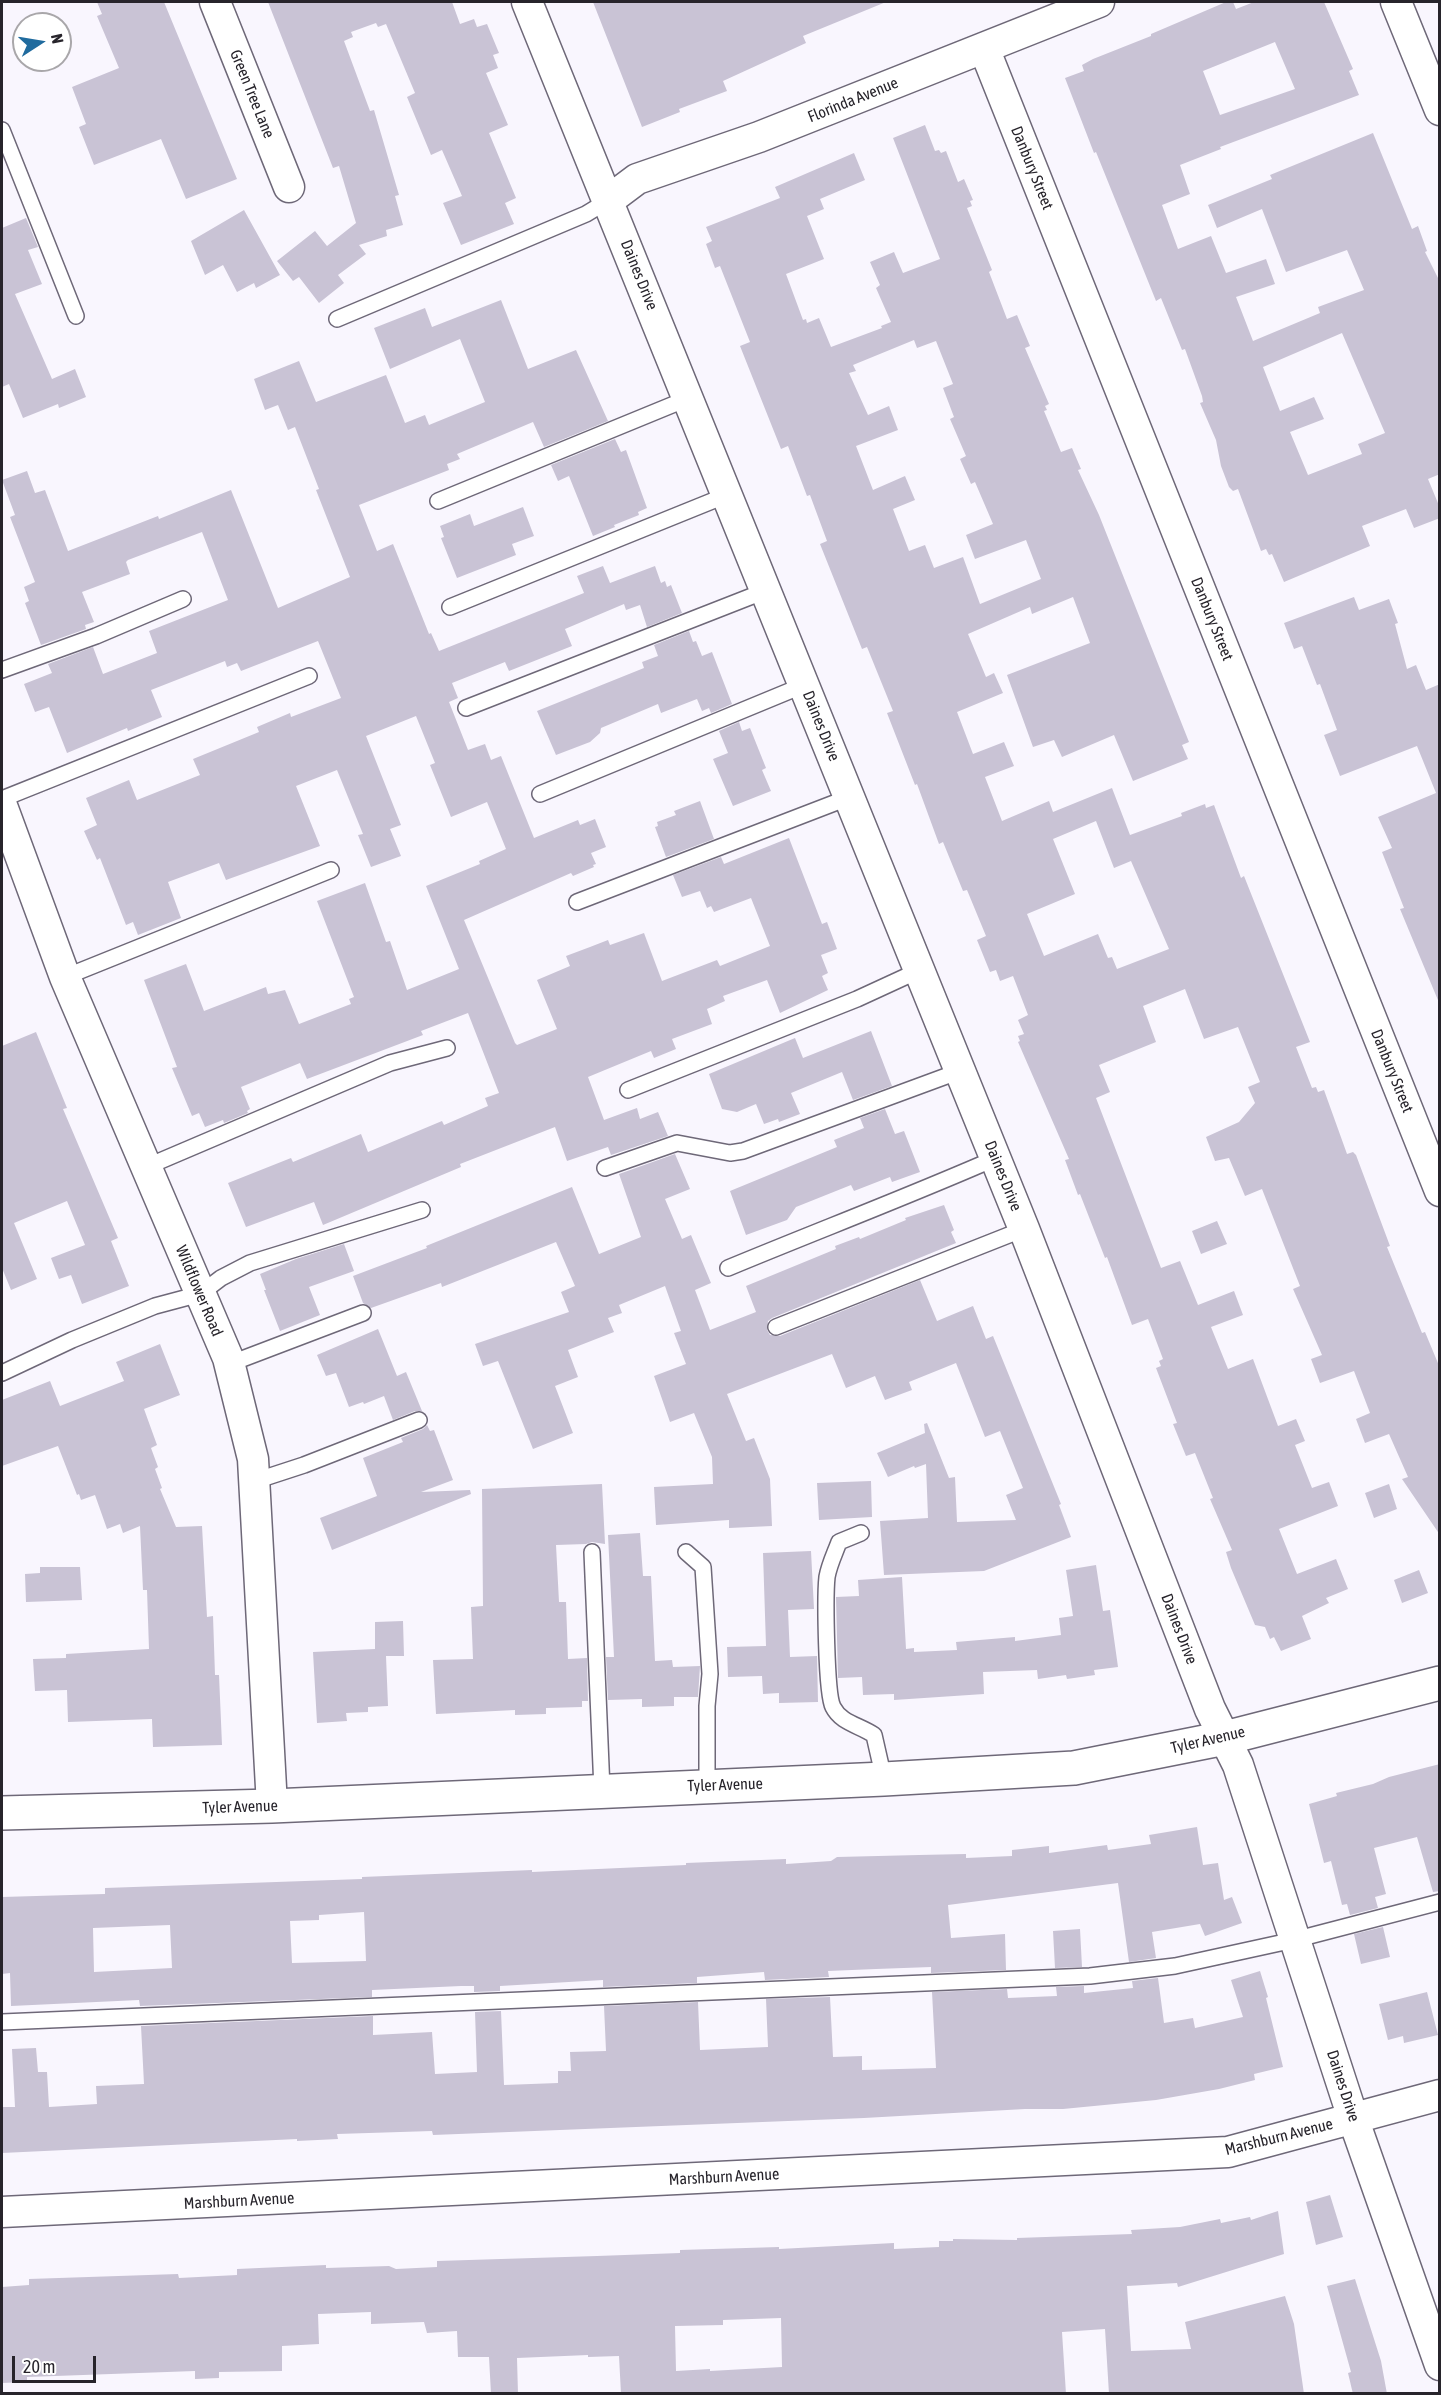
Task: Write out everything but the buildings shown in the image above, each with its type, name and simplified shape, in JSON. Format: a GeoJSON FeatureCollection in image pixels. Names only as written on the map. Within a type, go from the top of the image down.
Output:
{"type":"FeatureCollection","features":[{"type":"Feature","properties":{"kind":"street","name":"Green Tree Lane"},"geometry":{"type":"LineString","coordinates":[[214,2],[289,187]]}},
{"type":"Feature","properties":{"kind":"street","name":"Daines Drive"},"geometry":{"type":"LineString","coordinates":[[527,2],[996,1158],[1210,1709],[1238,1765],[1353,2118],[1440,2366]]}},
{"type":"Feature","properties":{"kind":"street","name":"Florinda Avenue"},"geometry":{"type":"LineString","coordinates":[[609,200],[637,179],[759,137],[1099,2]]}},
{"type":"Feature","properties":{"kind":"street"},"geometry":{"type":"LineString","coordinates":[[1396,2],[1440,110]]}},
{"type":"Feature","properties":{"kind":"street","name":"Danbury Street"},"geometry":{"type":"LineString","coordinates":[[984,48],[1440,1191]]}},
{"type":"Feature","properties":{"kind":"street","name":"Wildflower Road"},"geometry":{"type":"LineString","coordinates":[[2,806],[65,977],[229,1364],[253,1459],[272,1806]]}},
{"type":"Feature","properties":{"kind":"street","name":"Tyler Avenue"},"geometry":{"type":"LineString","coordinates":[[2,1813],[272,1806],[707,1785],[884,1779],[1074,1768],[1225,1738],[1440,1683]]}},
{"type":"Feature","properties":{"kind":"street","name":"Marshburn Avenue"},"geometry":{"type":"LineString","coordinates":[[2,2212],[1228,2152],[1440,2095]]}},
{"type":"Feature","properties":{"kind":"lane"},"geometry":{"type":"LineString","coordinates":[[2,130],[76,316]]}},
{"type":"Feature","properties":{"kind":"lane"},"geometry":{"type":"LineString","coordinates":[[337,319],[586,214],[609,200]]}},
{"type":"Feature","properties":{"kind":"lane"},"geometry":{"type":"LineString","coordinates":[[438,501],[689,398]]}},
{"type":"Feature","properties":{"kind":"lane"},"geometry":{"type":"LineString","coordinates":[[450,607],[727,495]]}},
{"type":"Feature","properties":{"kind":"lane"},"geometry":{"type":"LineString","coordinates":[[466,708],[765,591]]}},
{"type":"Feature","properties":{"kind":"lane"},"geometry":{"type":"LineString","coordinates":[[2,670],[96,636],[183,599]]}},
{"type":"Feature","properties":{"kind":"lane"},"geometry":{"type":"LineString","coordinates":[[2,799],[309,676]]}},
{"type":"Feature","properties":{"kind":"lane"},"geometry":{"type":"LineString","coordinates":[[540,794],[804,685]]}},
{"type":"Feature","properties":{"kind":"lane"},"geometry":{"type":"LineString","coordinates":[[577,902],[850,797]]}},
{"type":"Feature","properties":{"kind":"lane"},"geometry":{"type":"LineString","coordinates":[[65,977],[331,870]]}},
{"type":"Feature","properties":{"kind":"lane"},"geometry":{"type":"LineString","coordinates":[[628,1090],[857,999],[920,970]]}},
{"type":"Feature","properties":{"kind":"lane"},"geometry":{"type":"LineString","coordinates":[[146,1167],[390,1063],[447,1048]]}},
{"type":"Feature","properties":{"kind":"lane"},"geometry":{"type":"LineString","coordinates":[[605,1168],[677,1143],[730,1153],[743,1151],[960,1071]]}},
{"type":"Feature","properties":{"kind":"lane"},"geometry":{"type":"LineString","coordinates":[[728,1268],[826,1227],[908,1197],[996,1158]]}},
{"type":"Feature","properties":{"kind":"lane"},"geometry":{"type":"LineString","coordinates":[[2,1373],[72,1340],[155,1306],[200,1294],[221,1278],[250,1263],[422,1210]]}},
{"type":"Feature","properties":{"kind":"lane"},"geometry":{"type":"LineString","coordinates":[[776,1327],[1024,1229]]}},
{"type":"Feature","properties":{"kind":"lane"},"geometry":{"type":"LineString","coordinates":[[229,1364],[363,1313]]}},
{"type":"Feature","properties":{"kind":"lane"},"geometry":{"type":"LineString","coordinates":[[255,1481],[304,1465],[419,1420]]}},
{"type":"Feature","properties":{"kind":"lane"},"geometry":{"type":"LineString","coordinates":[[861,1533],[839,1542],[827,1576],[828,1664],[832,1705],[844,1721],[863,1728],[873,1735],[884,1779]]}},
{"type":"Feature","properties":{"kind":"lane"},"geometry":{"type":"LineString","coordinates":[[592,1552],[602,1790]]}},
{"type":"Feature","properties":{"kind":"lane"},"geometry":{"type":"LineString","coordinates":[[686,1552],[703,1567],[710,1674],[707,1706],[707,1785]]}},
{"type":"Feature","properties":{"kind":"lane"},"geometry":{"type":"LineString","coordinates":[[2,2022],[1090,1976],[1175,1966],[1294,1940],[1440,1902]]}}]}
